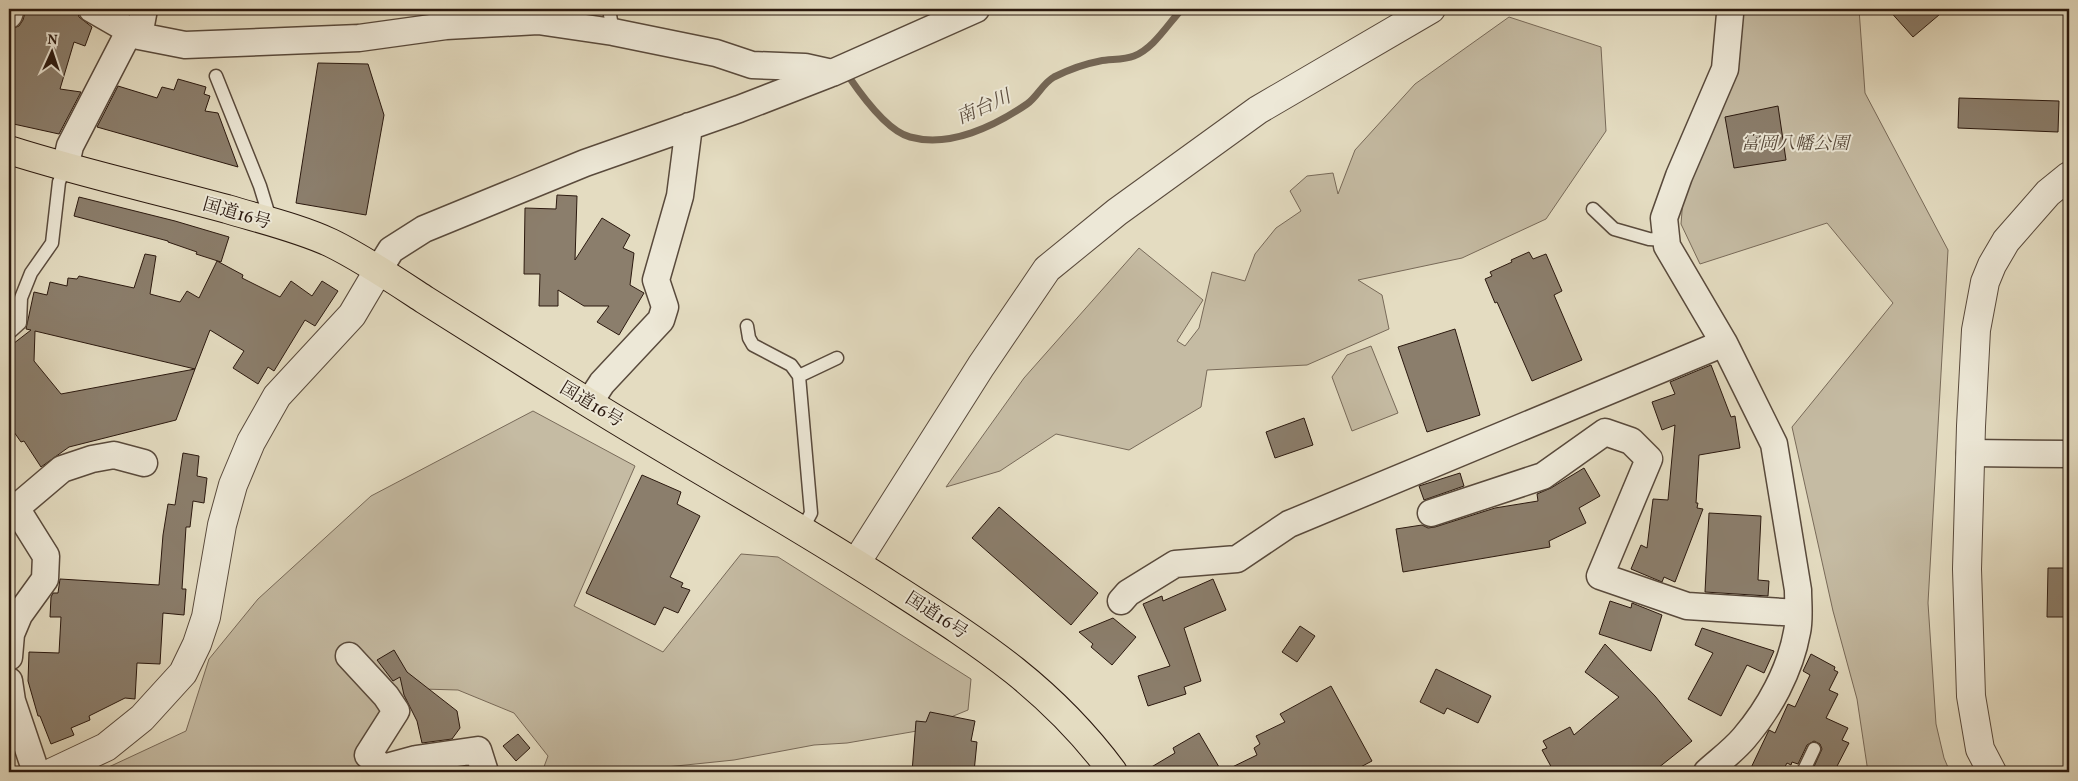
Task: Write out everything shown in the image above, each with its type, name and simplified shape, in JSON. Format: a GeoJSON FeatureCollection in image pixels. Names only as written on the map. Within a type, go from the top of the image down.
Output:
{"type":"FeatureCollection","features":[{"type":"Feature","properties":{"kind":"highway","name":"国道16号"},"geometry":{"type":"LineString","coordinates":[[9,150],[65,168],[271,222],[330,242],[588,403],[856,563],[974,639],[1014,668],[1055,704],[1082,733],[1113,772]]}},
{"type":"Feature","properties":{"kind":"street"},"geometry":{"type":"LineString","coordinates":[[9,15],[11,9]]}},
{"type":"Feature","properties":{"kind":"street"},"geometry":{"type":"LineString","coordinates":[[92,9],[135,33],[185,45],[359,38],[446,26],[538,21],[611,20],[752,65],[805,67],[832,73]]}},
{"type":"Feature","properties":{"kind":"street"},"geometry":{"type":"LineString","coordinates":[[65,168],[70,146],[135,33],[144,9]]}},
{"type":"Feature","properties":{"kind":"street"},"geometry":{"type":"LineString","coordinates":[[53,772],[106,748],[142,718],[183,673],[197,644],[206,617],[222,525],[234,485],[251,442],[278,396],[352,315],[391,250],[424,229],[585,163],[739,109],[832,73],[976,9]]}},
{"type":"Feature","properties":{"kind":"street"},"geometry":{"type":"LineString","coordinates":[[856,563],[981,366],[1047,269],[1117,212],[1258,110],[1431,9]]}},
{"type":"Feature","properties":{"kind":"street"},"geometry":{"type":"LineString","coordinates":[[1707,772],[1743,740],[1765,711],[1786,671],[1798,632],[1798,590],[1774,444],[1724,343],[1667,246],[1666,240],[1664,218],[1679,176],[1725,69],[1729,9]]}},
{"type":"Feature","properties":{"kind":"street"},"geometry":{"type":"LineString","coordinates":[[588,403],[602,383],[661,320],[665,307],[656,280],[680,196],[689,126]]}},
{"type":"Feature","properties":{"kind":"street"},"geometry":{"type":"LineString","coordinates":[[1992,772],[1980,749],[1971,696],[1967,569],[1970,453],[1976,339],[1984,282],[1992,265],[2006,241],[2048,193],[2069,176]]}},
{"type":"Feature","properties":{"kind":"street"},"geometry":{"type":"LineString","coordinates":[[1122,601],[1128,593],[1175,564],[1237,559],[1289,524],[1724,343]]}},
{"type":"Feature","properties":{"kind":"street"},"geometry":{"type":"LineString","coordinates":[[1431,513],[1542,476],[1605,432],[1631,441],[1649,459],[1600,576],[1687,606],[1798,613]]}},
{"type":"Feature","properties":{"kind":"street"},"geometry":{"type":"LineString","coordinates":[[1970,453],[2069,454]]}},
{"type":"Feature","properties":{"kind":"street"},"geometry":{"type":"LineString","coordinates":[[9,657],[11,634],[19,615],[45,579],[46,556],[12,510],[62,469],[92,459],[114,455],[144,463]]}},
{"type":"Feature","properties":{"kind":"street"},"geometry":{"type":"LineString","coordinates":[[349,656],[386,696],[396,711],[368,755],[383,768],[416,759],[478,750],[485,772]]}},
{"type":"Feature","properties":{"kind":"street"},"geometry":{"type":"LineString","coordinates":[[9,681],[12,701],[36,772]]}},
{"type":"Feature","properties":{"kind":"lane"},"geometry":{"type":"LineString","coordinates":[[216,76],[260,186],[271,222]]}},
{"type":"Feature","properties":{"kind":"lane"},"geometry":{"type":"LineString","coordinates":[[9,333],[20,323],[21,298],[31,273],[52,242],[59,182],[65,168]]}},
{"type":"Feature","properties":{"kind":"lane"},"geometry":{"type":"LineString","coordinates":[[1593,209],[1614,229],[1649,238],[1666,240]]}},
{"type":"Feature","properties":{"kind":"lane"},"geometry":{"type":"LineString","coordinates":[[748,326],[749,338],[753,345],[791,365],[799,376],[811,514],[802,530]]}},
{"type":"Feature","properties":{"kind":"lane"},"geometry":{"type":"LineString","coordinates":[[799,376],[837,358]]}},
{"type":"Feature","properties":{"kind":"lane"},"geometry":{"type":"LineString","coordinates":[[1804,772],[1814,748]]}},
{"type":"Feature","properties":{"kind":"green space","name":"富岡八幡公園"},"geometry":{"type":"Polygon","coordinates":[[[1741,9],[1859,9],[1865,93],[1948,250],[1928,603],[1936,724],[1944,758],[1950,772],[1868,772],[1857,699],[1833,611],[1792,427],[1893,303],[1827,223],[1700,264],[1681,224],[1684,186],[1741,9]]]}},
{"type":"Feature","properties":{"kind":"green space"},"geometry":{"type":"Polygon","coordinates":[[[1509,17],[1601,47],[1606,131],[1546,219],[1462,258],[1358,280],[1382,295],[1389,329],[1307,365],[1207,370],[1201,407],[1129,450],[1056,434],[1000,471],[946,487],[1024,378],[1139,248],[1203,300],[1177,341],[1185,346],[1199,328],[1212,272],[1245,281],[1255,254],[1276,228],[1301,211],[1290,191],[1307,176],[1333,173],[1338,194],[1355,150],[1415,84],[1509,17]]]}},
{"type":"Feature","properties":{"kind":"green space"},"geometry":{"type":"Polygon","coordinates":[[[1371,346],[1398,413],[1352,431],[1332,377],[1347,355],[1371,346]]]}},
{"type":"Feature","properties":{"kind":"green space"},"geometry":{"type":"Polygon","coordinates":[[[533,411],[635,466],[574,606],[663,652],[741,554],[778,557],[971,679],[968,710],[917,731],[847,743],[814,745],[734,760],[618,772],[542,772],[548,756],[514,713],[458,690],[422,689],[376,720],[373,772],[98,772],[186,731],[209,659],[258,599],[371,496],[533,411]]]}},
{"type":"Feature","properties":{"kind":"building"},"geometry":{"type":"Polygon","coordinates":[[[26,9],[77,9],[79,17],[92,27],[85,46],[74,42],[60,89],[81,92],[59,134],[9,123],[9,30],[19,26],[26,9]]]}},
{"type":"Feature","properties":{"kind":"building"},"geometry":{"type":"Polygon","coordinates":[[[1888,9],[1946,9],[1913,37],[1888,9]]]}},
{"type":"Feature","properties":{"kind":"building"},"geometry":{"type":"Polygon","coordinates":[[[318,63],[368,64],[384,115],[366,215],[296,203],[318,63]]]}},
{"type":"Feature","properties":{"kind":"building"},"geometry":{"type":"Polygon","coordinates":[[[178,79],[206,87],[204,94],[210,96],[205,111],[218,113],[238,167],[97,127],[118,86],[157,98],[162,87],[174,90],[178,79]]]}},
{"type":"Feature","properties":{"kind":"building"},"geometry":{"type":"Polygon","coordinates":[[[1959,98],[2059,101],[2058,132],[1958,128],[1959,98]]]}},
{"type":"Feature","properties":{"kind":"building"},"geometry":{"type":"Polygon","coordinates":[[[1778,106],[1786,160],[1734,168],[1725,117],[1778,106]]]}},
{"type":"Feature","properties":{"kind":"building"},"geometry":{"type":"Polygon","coordinates":[[[557,195],[577,196],[575,260],[602,218],[630,235],[623,248],[634,253],[630,285],[644,293],[619,335],[597,322],[609,306],[584,306],[558,290],[558,306],[539,306],[540,274],[524,274],[525,208],[556,209],[557,195]]]}},
{"type":"Feature","properties":{"kind":"building"},"geometry":{"type":"Polygon","coordinates":[[[79,197],[175,221],[229,237],[221,262],[196,254],[197,252],[168,241],[74,216],[79,197]]]}},
{"type":"Feature","properties":{"kind":"building"},"geometry":{"type":"Polygon","coordinates":[[[1529,252],[1533,259],[1546,254],[1562,291],[1554,295],[1582,360],[1532,381],[1485,279],[1492,276],[1490,272],[1529,252]]]}},
{"type":"Feature","properties":{"kind":"building"},"geometry":{"type":"Polygon","coordinates":[[[145,254],[156,256],[150,294],[180,302],[187,291],[199,298],[217,261],[243,275],[242,278],[280,297],[291,281],[312,296],[322,281],[338,291],[315,326],[305,320],[274,371],[268,367],[258,384],[233,368],[244,351],[210,330],[176,420],[69,447],[41,467],[24,441],[21,442],[9,425],[9,347],[31,330],[26,329],[34,292],[47,295],[50,282],[67,286],[68,278],[77,279],[79,276],[134,288],[145,254]],[[35,331],[34,361],[61,394],[195,369],[35,331]]]}},
{"type":"Feature","properties":{"kind":"building"},"geometry":{"type":"Polygon","coordinates":[[[1455,329],[1480,415],[1427,432],[1398,347],[1455,329]]]}},
{"type":"Feature","properties":{"kind":"building"},"geometry":{"type":"Polygon","coordinates":[[[1711,365],[1731,417],[1735,416],[1740,448],[1699,455],[1696,503],[1698,503],[1697,508],[1703,509],[1675,582],[1664,577],[1662,582],[1631,569],[1641,545],[1647,548],[1653,499],[1668,500],[1675,425],[1662,430],[1652,402],[1675,394],[1670,382],[1711,365]]]}},
{"type":"Feature","properties":{"kind":"building"},"geometry":{"type":"Polygon","coordinates":[[[1304,418],[1313,445],[1275,458],[1266,432],[1304,418]]]}},
{"type":"Feature","properties":{"kind":"building"},"geometry":{"type":"Polygon","coordinates":[[[183,453],[199,456],[197,476],[207,478],[204,503],[193,501],[190,527],[186,527],[182,589],[186,589],[184,615],[163,613],[160,664],[137,663],[135,699],[125,698],[89,716],[90,720],[71,728],[74,735],[51,744],[40,716],[38,716],[28,681],[29,652],[59,653],[61,617],[50,617],[51,597],[53,593],[58,593],[60,579],[159,585],[163,535],[168,504],[175,505],[183,453]]]}},
{"type":"Feature","properties":{"kind":"building"},"geometry":{"type":"Polygon","coordinates":[[[1584,468],[1600,496],[1579,508],[1586,523],[1549,541],[1550,547],[1403,572],[1396,529],[1422,525],[1428,528],[1435,527],[1495,508],[1538,501],[1537,494],[1551,488],[1584,468]]]}},
{"type":"Feature","properties":{"kind":"building"},"geometry":{"type":"Polygon","coordinates":[[[1460,473],[1464,486],[1424,500],[1419,486],[1460,473]]]}},
{"type":"Feature","properties":{"kind":"building"},"geometry":{"type":"Polygon","coordinates":[[[642,475],[681,492],[677,504],[700,516],[670,577],[683,583],[681,587],[690,590],[678,613],[664,607],[655,625],[586,593],[642,475]]]}},
{"type":"Feature","properties":{"kind":"building"},"geometry":{"type":"Polygon","coordinates":[[[999,507],[1098,593],[1071,625],[972,538],[999,507]]]}},
{"type":"Feature","properties":{"kind":"building"},"geometry":{"type":"Polygon","coordinates":[[[1709,513],[1761,516],[1758,580],[1769,581],[1768,596],[1705,592],[1709,513]]]}},
{"type":"Feature","properties":{"kind":"building"},"geometry":{"type":"Polygon","coordinates":[[[2048,568],[2069,568],[2069,617],[2047,617],[2048,568]]]}},
{"type":"Feature","properties":{"kind":"building"},"geometry":{"type":"Polygon","coordinates":[[[1213,579],[1226,610],[1184,628],[1201,681],[1184,687],[1186,694],[1148,706],[1138,676],[1170,666],[1143,604],[1162,596],[1163,601],[1213,579]]]}},
{"type":"Feature","properties":{"kind":"building"},"geometry":{"type":"Polygon","coordinates":[[[1610,601],[1631,608],[1632,603],[1662,615],[1651,651],[1599,634],[1610,601]]]}},
{"type":"Feature","properties":{"kind":"building"},"geometry":{"type":"Polygon","coordinates":[[[1113,618],[1136,637],[1112,665],[1091,647],[1093,644],[1079,632],[1113,618]]]}},
{"type":"Feature","properties":{"kind":"building"},"geometry":{"type":"Polygon","coordinates":[[[1300,626],[1315,636],[1297,662],[1282,652],[1300,626]]]}},
{"type":"Feature","properties":{"kind":"building"},"geometry":{"type":"Polygon","coordinates":[[[1702,628],[1774,651],[1764,673],[1747,665],[1721,716],[1688,699],[1713,653],[1695,645],[1702,628]]]}},
{"type":"Feature","properties":{"kind":"building"},"geometry":{"type":"Polygon","coordinates":[[[1605,644],[1655,696],[1692,741],[1653,772],[1554,772],[1542,750],[1547,748],[1543,741],[1570,727],[1574,735],[1619,697],[1585,672],[1605,644]]]}},
{"type":"Feature","properties":{"kind":"building"},"geometry":{"type":"Polygon","coordinates":[[[394,650],[407,672],[457,711],[460,728],[452,739],[422,743],[417,721],[404,695],[400,677],[393,681],[377,660],[394,650]]]}},
{"type":"Feature","properties":{"kind":"building"},"geometry":{"type":"Polygon","coordinates":[[[1811,654],[1835,667],[1834,670],[1838,672],[1829,690],[1838,694],[1826,718],[1848,728],[1842,740],[1849,743],[1834,772],[1812,771],[1822,749],[1820,744],[1814,741],[1807,745],[1798,764],[1792,762],[1791,765],[1787,763],[1782,772],[1749,772],[1769,730],[1775,733],[1788,704],[1795,707],[1810,675],[1803,671],[1811,654]]]}},
{"type":"Feature","properties":{"kind":"building"},"geometry":{"type":"Polygon","coordinates":[[[1436,669],[1491,696],[1478,723],[1447,708],[1444,714],[1420,702],[1436,669]]]}},
{"type":"Feature","properties":{"kind":"building"},"geometry":{"type":"Polygon","coordinates":[[[1331,686],[1372,761],[1351,772],[1222,772],[1257,755],[1254,748],[1260,744],[1256,736],[1285,722],[1280,714],[1331,686]]]}},
{"type":"Feature","properties":{"kind":"building"},"geometry":{"type":"Polygon","coordinates":[[[930,712],[975,721],[971,741],[977,742],[974,772],[912,772],[916,721],[926,722],[930,712]]]}},
{"type":"Feature","properties":{"kind":"building"},"geometry":{"type":"Polygon","coordinates":[[[1199,733],[1222,772],[1143,772],[1175,753],[1173,748],[1199,733]]]}},
{"type":"Feature","properties":{"kind":"building"},"geometry":{"type":"Polygon","coordinates":[[[518,734],[530,748],[516,761],[503,746],[518,734]]]}},
{"type":"Feature","properties":{"kind":"waterway","name":"南台川"},"geometry":{"type":"LineString","coordinates":[[849,77],[876,112],[901,133],[925,140],[941,140],[956,137],[972,133],[1001,120],[1031,101],[1043,86],[1059,74],[1104,60],[1134,56],[1148,48],[1182,9]]}}]}
